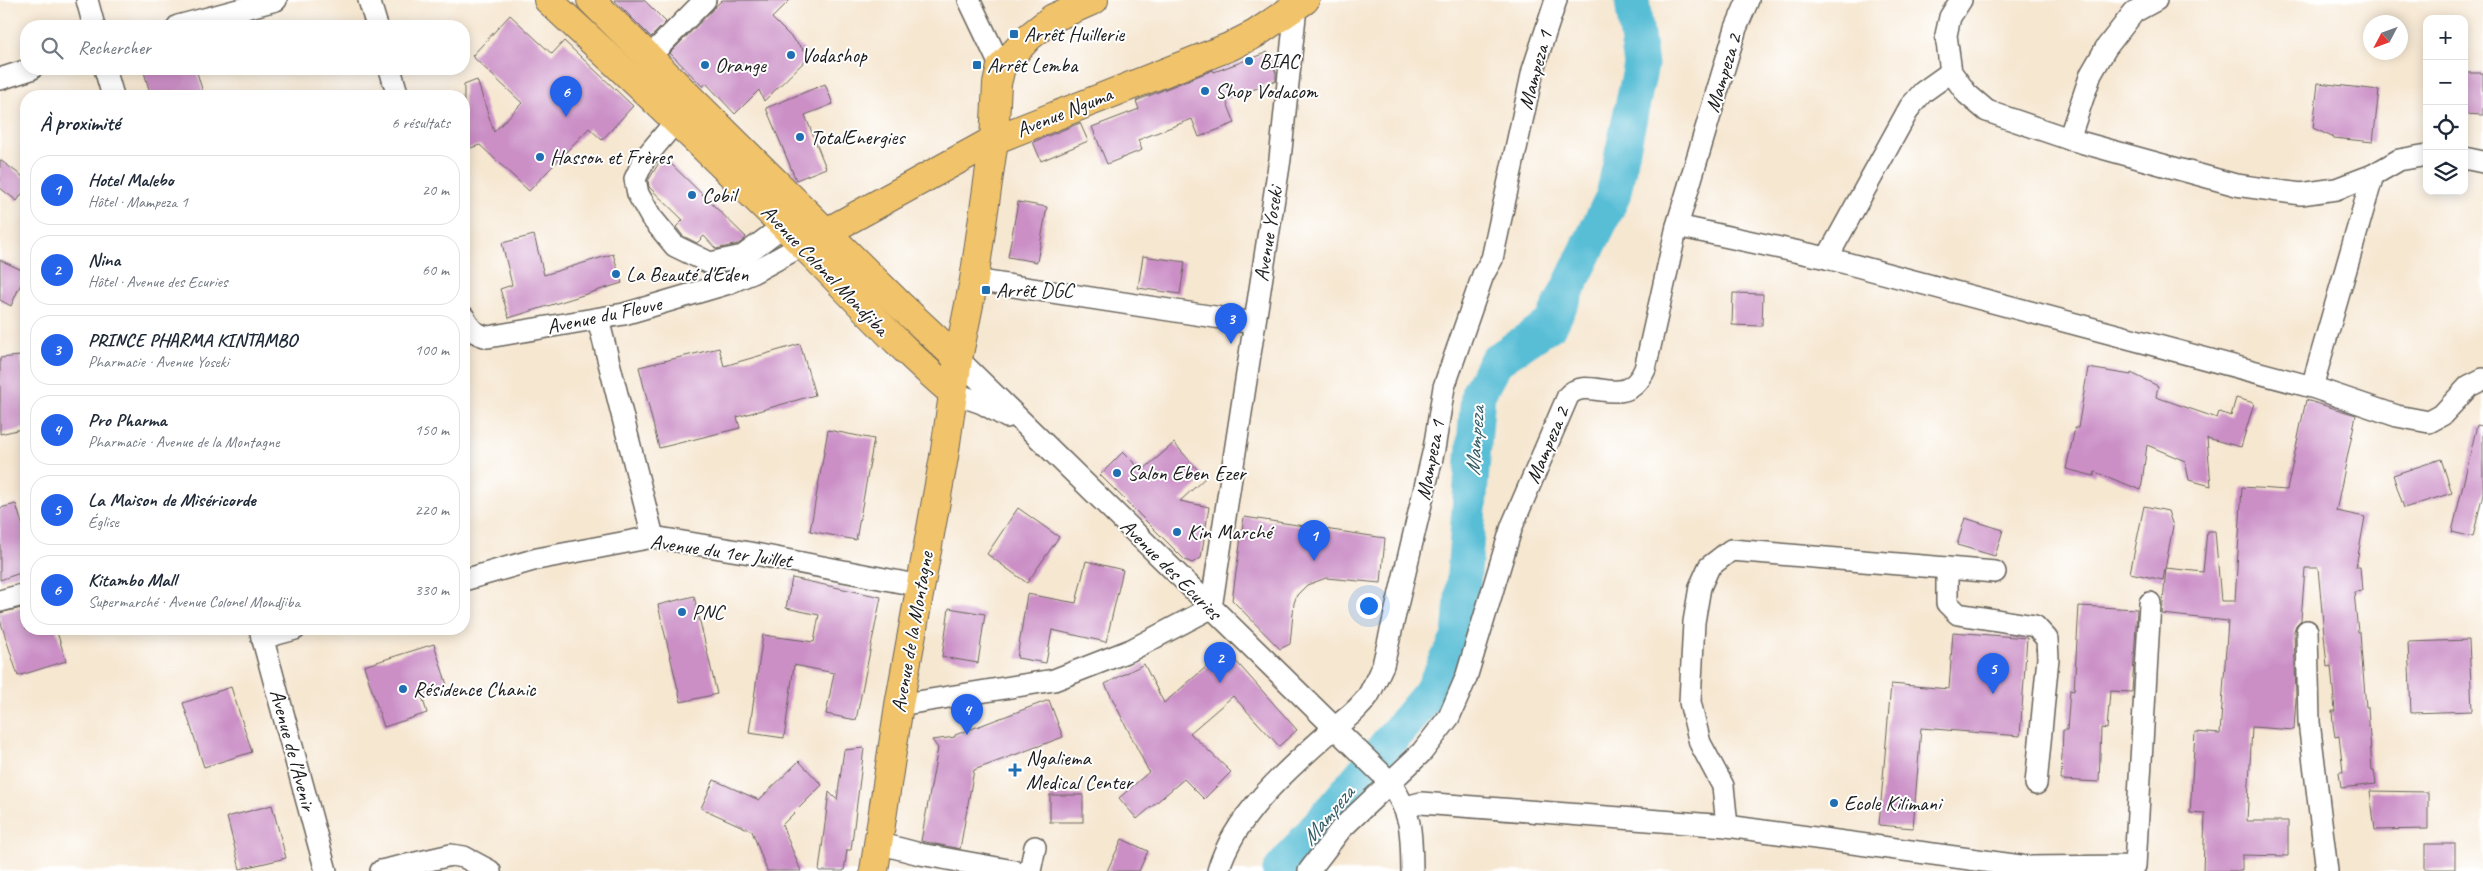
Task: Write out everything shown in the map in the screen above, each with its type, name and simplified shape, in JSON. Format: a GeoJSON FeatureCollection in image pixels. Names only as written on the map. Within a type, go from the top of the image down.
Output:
{"type":"FeatureCollection","features":[{"type":"Feature","properties":{"kind":"main road","name":"Avenue Colonel Mondjiba"},"geometry":{"type":"LineString","coordinates":[[548,0],[803,245],[894,340],[953,392]]}},
{"type":"Feature","properties":{"kind":"main road","name":"Avenue Colonel Mondjiba"},"geometry":{"type":"LineString","coordinates":[[592,0],[958,359]]}},
{"type":"Feature","properties":{"kind":"main road"},"geometry":{"type":"LineString","coordinates":[[1000,67],[1028,37],[1053,18],[1094,0]]}},
{"type":"Feature","properties":{"kind":"main road","name":"Avenue Nguma"},"geometry":{"type":"LineString","coordinates":[[803,245],[994,140],[1229,47],[1255,34],[1301,4]]}},
{"type":"Feature","properties":{"kind":"main road","name":"Avenue de la Montagne"},"geometry":{"type":"LineString","coordinates":[[874,871],[899,706],[921,586],[958,359],[974,280],[994,140],[997,84],[1000,67]]}},
{"type":"Feature","properties":{"kind":"street"},"geometry":{"type":"LineString","coordinates":[[87,0],[92,20]]}},
{"type":"Feature","properties":{"kind":"street"},"geometry":{"type":"LineString","coordinates":[[201,20],[276,0]]}},
{"type":"Feature","properties":{"kind":"street"},"geometry":{"type":"LineString","coordinates":[[369,0],[375,20]]}},
{"type":"Feature","properties":{"kind":"street"},"geometry":{"type":"LineString","coordinates":[[650,56],[705,0]]}},
{"type":"Feature","properties":{"kind":"street"},"geometry":{"type":"LineString","coordinates":[[969,0],[1000,67]]}},
{"type":"Feature","properties":{"kind":"street","name":"Mampeza 1"},"geometry":{"type":"LineString","coordinates":[[1218,871],[1229,844],[1251,809],[1338,733],[1368,695],[1383,665],[1434,449],[1444,387],[1483,275],[1492,259],[1533,70],[1556,0]]}},
{"type":"Feature","properties":{"kind":"street","name":"Mampeza 2"},"geometry":{"type":"LineString","coordinates":[[1309,871],[1384,777],[1422,752],[1449,716],[1466,678],[1512,526],[1565,402],[1573,391],[1625,391],[1640,381],[1645,369],[1676,226],[1736,28],[1748,0]]}},
{"type":"Feature","properties":{"kind":"street"},"geometry":{"type":"LineString","coordinates":[[1961,0],[1950,17],[1946,35],[1951,72],[1967,94],[1987,111],[2069,139],[2236,186],[2301,194],[2336,189],[2372,175],[2399,160],[2423,156]]}},
{"type":"Feature","properties":{"kind":"street"},"geometry":{"type":"LineString","coordinates":[[2069,139],[2091,74],[2106,48],[2134,12],[2156,0]]}},
{"type":"Feature","properties":{"kind":"street","name":"Avenue Yoseki"},"geometry":{"type":"LineString","coordinates":[[1211,608],[1280,159],[1301,4]]}},
{"type":"Feature","properties":{"kind":"street"},"geometry":{"type":"LineString","coordinates":[[0,78],[20,72]]}},
{"type":"Feature","properties":{"kind":"street"},"geometry":{"type":"LineString","coordinates":[[1827,258],[1910,107],[1923,92],[1951,72]]}},
{"type":"Feature","properties":{"kind":"street"},"geometry":{"type":"LineString","coordinates":[[108,75],[111,90]]}},
{"type":"Feature","properties":{"kind":"street"},"geometry":{"type":"LineString","coordinates":[[392,75],[396,90]]}},
{"type":"Feature","properties":{"kind":"street"},"geometry":{"type":"LineString","coordinates":[[676,121],[645,158],[635,179],[638,194],[651,217],[675,246],[710,264],[743,256],[783,226]]}},
{"type":"Feature","properties":{"kind":"street"},"geometry":{"type":"LineString","coordinates":[[2468,159],[2483,162]]}},
{"type":"Feature","properties":{"kind":"street"},"geometry":{"type":"LineString","coordinates":[[2312,387],[2372,175]]}},
{"type":"Feature","properties":{"kind":"street"},"geometry":{"type":"LineString","coordinates":[[1676,226],[1827,258],[2312,387],[2397,416],[2429,422],[2442,414],[2469,386],[2483,379]]}},
{"type":"Feature","properties":{"kind":"street","name":"Avenue du Fleuve"},"geometry":{"type":"LineString","coordinates":[[470,330],[476,335],[488,338],[624,314],[726,284],[750,274],[803,245]]}},
{"type":"Feature","properties":{"kind":"street"},"geometry":{"type":"LineString","coordinates":[[974,280],[1254,323]]}},
{"type":"Feature","properties":{"kind":"street"},"geometry":{"type":"LineString","coordinates":[[598,319],[653,537]]}},
{"type":"Feature","properties":{"kind":"street","name":"Avenue des Ecuries"},"geometry":{"type":"LineString","coordinates":[[958,359],[1384,777],[1406,808],[1411,829],[1412,871]]}},
{"type":"Feature","properties":{"kind":"street","name":"Avenue des Ecuries"},"geometry":{"type":"LineString","coordinates":[[953,392],[982,404],[1030,430]]}},
{"type":"Feature","properties":{"kind":"street","name":"Avenue du 1er Juillet"},"geometry":{"type":"LineString","coordinates":[[470,578],[537,559],[653,537],[750,553],[921,586]]}},
{"type":"Feature","properties":{"kind":"street"},"geometry":{"type":"LineString","coordinates":[[1727,826],[1723,786],[1700,743],[1690,702],[1694,622],[1700,588],[1709,567],[1731,550],[1995,572]]}},
{"type":"Feature","properties":{"kind":"street"},"geometry":{"type":"LineString","coordinates":[[1948,568],[1947,603],[1958,614],[2035,626],[2047,639],[2048,658],[2036,784]]}},
{"type":"Feature","properties":{"kind":"street"},"geometry":{"type":"LineString","coordinates":[[0,601],[20,596]]}},
{"type":"Feature","properties":{"kind":"street"},"geometry":{"type":"LineString","coordinates":[[1406,808],[1421,803],[1727,826],[2028,869],[2135,866],[2150,603]]}},
{"type":"Feature","properties":{"kind":"street"},"geometry":{"type":"LineString","coordinates":[[899,706],[1054,680],[1131,650],[1211,608]]}},
{"type":"Feature","properties":{"kind":"street"},"geometry":{"type":"LineString","coordinates":[[2307,631],[2309,722],[2327,871]]}},
{"type":"Feature","properties":{"kind":"street","name":"Avenue de l'Avenir"},"geometry":{"type":"LineString","coordinates":[[261,635],[326,871]]}},
{"type":"Feature","properties":{"kind":"street"},"geometry":{"type":"LineString","coordinates":[[878,843],[920,854],[1014,871]]}},
{"type":"Feature","properties":{"kind":"street"},"geometry":{"type":"LineString","coordinates":[[1030,871],[1035,847]]}},
{"type":"Feature","properties":{"kind":"street"},"geometry":{"type":"LineString","coordinates":[[381,871],[450,855],[464,857],[490,871]]}},
{"type":"Feature","properties":{"kind":"building"},"geometry":{"type":"Polygon","coordinates":[[[614,0],[644,0],[666,22],[651,37],[614,0]]]}},
{"type":"Feature","properties":{"kind":"building"},"geometry":{"type":"Polygon","coordinates":[[[722,0],[790,0],[772,18],[810,56],[764,101],[759,90],[735,114],[706,83],[703,87],[670,53],[722,0]]]}},
{"type":"Feature","properties":{"kind":"building"},"geometry":{"type":"Polygon","coordinates":[[[510,15],[552,54],[564,41],[633,106],[602,140],[589,128],[529,191],[480,145],[470,148],[470,90],[464,90],[464,85],[477,80],[494,132],[522,103],[472,56],[510,15]]]}},
{"type":"Feature","properties":{"kind":"building"},"geometry":{"type":"Polygon","coordinates":[[[1268,52],[1276,73],[1276,81],[1226,100],[1235,123],[1199,137],[1192,119],[1138,140],[1142,150],[1107,164],[1092,127],[1139,109],[1136,101],[1213,70],[1214,72],[1268,52]]]}},
{"type":"Feature","properties":{"kind":"building"},"geometry":{"type":"Polygon","coordinates":[[[2468,73],[2483,73],[2483,115],[2468,114],[2468,73]]]}},
{"type":"Feature","properties":{"kind":"building"},"geometry":{"type":"Polygon","coordinates":[[[145,75],[198,75],[202,90],[149,90],[145,75]]]}},
{"type":"Feature","properties":{"kind":"building"},"geometry":{"type":"Polygon","coordinates":[[[2318,83],[2379,90],[2373,142],[2334,138],[2313,128],[2318,83]]]}},
{"type":"Feature","properties":{"kind":"building"},"geometry":{"type":"Polygon","coordinates":[[[825,84],[833,104],[805,115],[826,168],[796,180],[766,108],[825,84]]]}},
{"type":"Feature","properties":{"kind":"building"},"geometry":{"type":"Polygon","coordinates":[[[1080,123],[1088,141],[1041,161],[1033,142],[1080,123]]]}},
{"type":"Feature","properties":{"kind":"building"},"geometry":{"type":"Polygon","coordinates":[[[663,156],[746,237],[743,241],[716,249],[704,236],[697,243],[683,236],[676,227],[683,220],[649,187],[648,181],[663,156]]]}},
{"type":"Feature","properties":{"kind":"building"},"geometry":{"type":"Polygon","coordinates":[[[0,160],[20,175],[20,197],[17,201],[0,188],[0,160]]]}},
{"type":"Feature","properties":{"kind":"building"},"geometry":{"type":"Polygon","coordinates":[[[1018,202],[1047,207],[1037,262],[1008,257],[1018,202]]]}},
{"type":"Feature","properties":{"kind":"building"},"geometry":{"type":"Polygon","coordinates":[[[534,235],[544,275],[613,254],[622,283],[509,318],[500,289],[512,285],[502,243],[534,235]]]}},
{"type":"Feature","properties":{"kind":"building"},"geometry":{"type":"Polygon","coordinates":[[[1143,256],[1185,262],[1180,294],[1138,288],[1143,256]]]}},
{"type":"Feature","properties":{"kind":"building"},"geometry":{"type":"Polygon","coordinates":[[[0,260],[20,269],[20,286],[11,306],[0,300],[0,260]]]}},
{"type":"Feature","properties":{"kind":"building"},"geometry":{"type":"Polygon","coordinates":[[[1733,293],[1763,294],[1762,326],[1732,325],[1733,293]]]}},
{"type":"Feature","properties":{"kind":"building"},"geometry":{"type":"Polygon","coordinates":[[[800,344],[815,395],[737,417],[740,428],[659,448],[639,367],[719,348],[724,366],[800,344]]]}},
{"type":"Feature","properties":{"kind":"building"},"geometry":{"type":"Polygon","coordinates":[[[20,356],[20,429],[0,434],[0,358],[20,356]]]}},
{"type":"Feature","properties":{"kind":"building"},"geometry":{"type":"Polygon","coordinates":[[[2088,368],[2131,375],[2131,373],[2158,386],[2156,397],[2217,418],[2219,412],[2231,416],[2236,398],[2254,403],[2241,447],[2207,438],[2211,486],[2189,480],[2185,461],[2147,445],[2141,490],[2095,472],[2094,476],[2066,469],[2075,428],[2078,428],[2088,368]]]}},
{"type":"Feature","properties":{"kind":"building"},"geometry":{"type":"Polygon","coordinates":[[[2306,400],[2356,415],[2336,511],[2365,517],[2356,567],[2360,567],[2362,591],[2354,592],[2358,632],[2360,632],[2366,707],[2368,707],[2372,770],[2374,770],[2376,784],[2341,788],[2339,772],[2343,772],[2339,736],[2335,737],[2333,724],[2332,711],[2335,711],[2331,666],[2327,667],[2318,568],[2305,568],[2301,620],[2296,625],[2294,631],[2296,698],[2294,730],[2252,727],[2247,821],[2288,821],[2288,856],[2242,855],[2242,871],[2203,871],[2205,814],[2190,813],[2195,732],[2220,734],[2228,621],[2162,614],[2166,568],[2203,572],[2207,531],[2215,531],[2221,601],[2235,601],[2242,487],[2287,490],[2306,400]]]}},
{"type":"Feature","properties":{"kind":"building"},"geometry":{"type":"Polygon","coordinates":[[[2477,425],[2483,426],[2483,493],[2473,537],[2452,532],[2477,425]]]}},
{"type":"Feature","properties":{"kind":"building"},"geometry":{"type":"Polygon","coordinates":[[[828,430],[874,439],[856,540],[810,531],[828,430]]]}},
{"type":"Feature","properties":{"kind":"building"},"geometry":{"type":"Polygon","coordinates":[[[1174,443],[1205,478],[1180,501],[1209,507],[1201,558],[1192,563],[1185,560],[1100,475],[1123,452],[1142,471],[1174,443]]]}},
{"type":"Feature","properties":{"kind":"building"},"geometry":{"type":"Polygon","coordinates":[[[2441,459],[2452,493],[2404,508],[2393,475],[2441,459]]]}},
{"type":"Feature","properties":{"kind":"building"},"geometry":{"type":"Polygon","coordinates":[[[16,504],[20,517],[20,573],[0,580],[0,508],[16,504]]]}},
{"type":"Feature","properties":{"kind":"building"},"geometry":{"type":"Polygon","coordinates":[[[2144,506],[2168,511],[2173,526],[2163,580],[2130,573],[2144,506]]]}},
{"type":"Feature","properties":{"kind":"building"},"geometry":{"type":"Polygon","coordinates":[[[1018,508],[1059,537],[1027,583],[987,554],[1018,508]]]}},
{"type":"Feature","properties":{"kind":"building"},"geometry":{"type":"Polygon","coordinates":[[[1244,517],[1385,538],[1381,583],[1326,578],[1307,585],[1297,595],[1294,603],[1290,644],[1280,649],[1232,600],[1244,517]]]}},
{"type":"Feature","properties":{"kind":"building"},"geometry":{"type":"Polygon","coordinates":[[[1965,518],[2003,530],[1995,556],[1957,545],[1965,518]]]}},
{"type":"Feature","properties":{"kind":"building"},"geometry":{"type":"Polygon","coordinates":[[[1086,561],[1123,570],[1106,642],[1052,630],[1046,663],[1017,658],[1027,594],[1076,603],[1086,561]]]}},
{"type":"Feature","properties":{"kind":"building"},"geometry":{"type":"Polygon","coordinates":[[[792,578],[881,597],[856,720],[826,714],[834,673],[794,665],[784,738],[749,733],[763,635],[814,642],[819,615],[786,608],[792,578]]]}},
{"type":"Feature","properties":{"kind":"building"},"geometry":{"type":"Polygon","coordinates":[[[694,596],[717,694],[681,702],[658,605],[694,596]]]}},
{"type":"Feature","properties":{"kind":"building"},"geometry":{"type":"Polygon","coordinates":[[[2079,606],[2137,609],[2132,692],[2110,691],[2107,729],[2101,728],[2099,782],[2061,780],[2063,730],[2067,730],[2070,690],[2074,691],[2079,606]]]}},
{"type":"Feature","properties":{"kind":"building"},"geometry":{"type":"Polygon","coordinates":[[[20,608],[20,635],[58,635],[66,661],[18,676],[0,620],[0,613],[20,608]]]}},
{"type":"Feature","properties":{"kind":"building"},"geometry":{"type":"Polygon","coordinates":[[[949,608],[985,614],[978,663],[942,657],[949,608]]]}},
{"type":"Feature","properties":{"kind":"building"},"geometry":{"type":"Polygon","coordinates":[[[1953,632],[2027,638],[2020,736],[1921,728],[1913,828],[1879,825],[1891,684],[1949,689],[1953,632]]]}},
{"type":"Feature","properties":{"kind":"building"},"geometry":{"type":"Polygon","coordinates":[[[2469,640],[2472,711],[2411,713],[2408,642],[2469,640]]]}},
{"type":"Feature","properties":{"kind":"building","name":"Résidence Chanic"},"geometry":{"type":"Polygon","coordinates":[[[434,644],[447,685],[421,693],[427,713],[384,727],[364,666],[434,644]]]}},
{"type":"Feature","properties":{"kind":"building"},"geometry":{"type":"Polygon","coordinates":[[[1226,650],[1297,730],[1279,746],[1233,696],[1190,733],[1231,772],[1204,799],[1184,779],[1137,819],[1119,798],[1149,772],[1105,684],[1144,664],[1164,703],[1226,650]]]}},
{"type":"Feature","properties":{"kind":"building"},"geometry":{"type":"Polygon","coordinates":[[[231,687],[252,752],[204,767],[183,703],[231,687]]]}},
{"type":"Feature","properties":{"kind":"building"},"geometry":{"type":"Polygon","coordinates":[[[1049,700],[1063,737],[974,770],[960,849],[921,841],[938,748],[932,740],[955,737],[955,735],[1049,700]]]}},
{"type":"Feature","properties":{"kind":"building"},"geometry":{"type":"Polygon","coordinates":[[[864,748],[851,850],[847,850],[844,871],[819,871],[829,792],[837,800],[844,750],[864,748]]]}},
{"type":"Feature","properties":{"kind":"building"},"geometry":{"type":"Polygon","coordinates":[[[799,761],[822,785],[782,825],[801,871],[767,871],[752,831],[701,808],[714,780],[759,800],[799,761]]]}},
{"type":"Feature","properties":{"kind":"building"},"geometry":{"type":"Polygon","coordinates":[[[2370,791],[2428,792],[2428,829],[2375,830],[2370,791]]]}},
{"type":"Feature","properties":{"kind":"building"},"geometry":{"type":"Polygon","coordinates":[[[1050,795],[1083,795],[1083,822],[1050,822],[1050,795]]]}},
{"type":"Feature","properties":{"kind":"building"},"geometry":{"type":"Polygon","coordinates":[[[272,805],[286,858],[240,869],[227,817],[272,805]]]}},
{"type":"Feature","properties":{"kind":"building"},"geometry":{"type":"Polygon","coordinates":[[[1122,839],[1148,851],[1139,871],[1107,871],[1122,839]]]}},
{"type":"Feature","properties":{"kind":"building"},"geometry":{"type":"Polygon","coordinates":[[[2425,844],[2455,844],[2455,869],[2425,869],[2425,844]]]}},
{"type":"Feature","properties":{"kind":"waterway","name":"Mampeza"},"geometry":{"type":"LineString","coordinates":[[1280,871],[1430,693],[1459,637],[1478,394],[1496,361],[1551,324],[1613,196],[1641,65],[1632,0]]}},
{"type":"Feature","properties":{"kind":"place","name":"Arrêt Huillerie"},"geometry":{"type":"Point","coordinates":[1014,34]}},
{"type":"Feature","properties":{"kind":"place","name":"Vodashop"},"geometry":{"type":"Point","coordinates":[791,55]}},
{"type":"Feature","properties":{"kind":"place","name":"BIAC"},"geometry":{"type":"Point","coordinates":[1249,61]}},
{"type":"Feature","properties":{"kind":"place","name":"Orange"},"geometry":{"type":"Point","coordinates":[705,65]}},
{"type":"Feature","properties":{"kind":"place","name":"Arrêt Lemba"},"geometry":{"type":"Point","coordinates":[977,65]}},
{"type":"Feature","properties":{"kind":"place","name":"Shop Vodacom"},"geometry":{"type":"Point","coordinates":[1205,91]}},
{"type":"Feature","properties":{"kind":"place","name":"Kitambo Mall"},"geometry":{"type":"Point","coordinates":[566,117]}},
{"type":"Feature","properties":{"kind":"place","name":"TotalEnergies"},"geometry":{"type":"Point","coordinates":[800,137]}},
{"type":"Feature","properties":{"kind":"place","name":"Hasson et Frères"},"geometry":{"type":"Point","coordinates":[540,157]}},
{"type":"Feature","properties":{"kind":"place","name":"Cobil"},"geometry":{"type":"Point","coordinates":[692,195]}},
{"type":"Feature","properties":{"kind":"place","name":"La Beauté d'Eden"},"geometry":{"type":"Point","coordinates":[616,274]}},
{"type":"Feature","properties":{"kind":"place","name":"Arrêt DGC"},"geometry":{"type":"Point","coordinates":[986,290]}},
{"type":"Feature","properties":{"kind":"place","name":"PRINCE PHARMA KINTAMBO"},"geometry":{"type":"Point","coordinates":[1231,344]}},
{"type":"Feature","properties":{"kind":"place","name":"Salon Eben Ezer"},"geometry":{"type":"Point","coordinates":[1117,473]}},
{"type":"Feature","properties":{"kind":"place","name":"Kin Marché"},"geometry":{"type":"Point","coordinates":[1177,532]}},
{"type":"Feature","properties":{"kind":"place","name":"Hotel Malebo"},"geometry":{"type":"Point","coordinates":[1314,561]}},
{"type":"Feature","properties":{"kind":"place","name":"PNC"},"geometry":{"type":"Point","coordinates":[682,612]}},
{"type":"Feature","properties":{"kind":"place","name":"Nina"},"geometry":{"type":"Point","coordinates":[1220,683]}},
{"type":"Feature","properties":{"kind":"place","name":"Résidence Chanic"},"geometry":{"type":"Point","coordinates":[403,689]}},
{"type":"Feature","properties":{"kind":"place","name":"La Maison de Miséricorde"},"geometry":{"type":"Point","coordinates":[1993,694]}},
{"type":"Feature","properties":{"kind":"place","name":"Pro Pharma"},"geometry":{"type":"Point","coordinates":[967,735]}},
{"type":"Feature","properties":{"kind":"place","name":"Ngaliema Medical Center"},"geometry":{"type":"Point","coordinates":[1015,770]}},
{"type":"Feature","properties":{"kind":"place","name":"Ecole Kilimani"},"geometry":{"type":"Point","coordinates":[1834,803]}}]}
